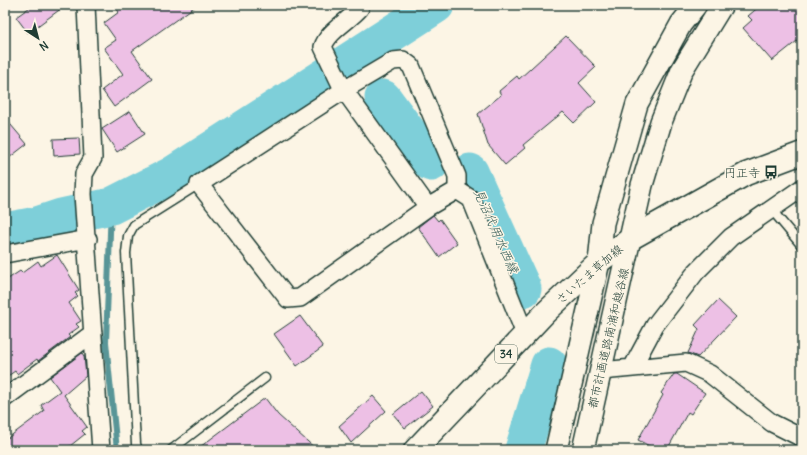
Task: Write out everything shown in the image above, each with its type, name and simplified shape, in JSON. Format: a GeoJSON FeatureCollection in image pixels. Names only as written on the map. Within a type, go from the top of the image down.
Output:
{"type":"FeatureCollection","features":[{"type":"Feature","properties":{"kind":"main road","name":"さいたま草加線"},"geometry":{"type":"LineString","coordinates":[[415,450],[525,334],[599,262],[630,238],[746,174],[802,153]]}},
{"type":"Feature","properties":{"kind":"street"},"geometry":{"type":"LineString","coordinates":[[86,5],[93,158],[84,174],[84,194],[101,450]]}},
{"type":"Feature","properties":{"kind":"street"},"geometry":{"type":"LineString","coordinates":[[360,5],[360,8],[351,19],[326,39],[323,47],[326,57],[342,88],[428,207]]}},
{"type":"Feature","properties":{"kind":"street"},"geometry":{"type":"LineString","coordinates":[[556,450],[599,262],[603,223],[637,104],[681,24],[696,5]]}},
{"type":"Feature","properties":{"kind":"street","name":"都市計画道路南浦和越谷線"},"geometry":{"type":"LineString","coordinates":[[582,450],[642,185],[661,122],[682,70],[722,5]]}},
{"type":"Feature","properties":{"kind":"street"},"geometry":{"type":"LineString","coordinates":[[402,60],[411,66],[457,176],[457,190],[428,207],[300,298],[288,299],[199,184],[342,88],[393,61],[402,60]]}},
{"type":"Feature","properties":{"kind":"street"},"geometry":{"type":"LineString","coordinates":[[632,368],[655,324],[696,272],[731,237],[802,188]]}},
{"type":"Feature","properties":{"kind":"street"},"geometry":{"type":"LineString","coordinates":[[457,190],[471,199],[525,334]]}},
{"type":"Feature","properties":{"kind":"street"},"geometry":{"type":"LineString","coordinates":[[5,254],[88,239]]}},
{"type":"Feature","properties":{"kind":"street"},"geometry":{"type":"LineString","coordinates":[[7,392],[93,333]]}},
{"type":"Feature","properties":{"kind":"street"},"geometry":{"type":"LineString","coordinates":[[601,371],[686,363],[710,374],[772,423],[800,434]]}},
{"type":"Feature","properties":{"kind":"lane"},"geometry":{"type":"LineString","coordinates":[[138,450],[136,444],[126,253],[128,236],[134,225],[199,184]]}},
{"type":"Feature","properties":{"kind":"lane"},"geometry":{"type":"LineString","coordinates":[[771,209],[802,246]]}},
{"type":"Feature","properties":{"kind":"lane"},"geometry":{"type":"LineString","coordinates":[[171,450],[265,378]]}},
{"type":"Feature","properties":{"kind":"building"},"geometry":{"type":"Polygon","coordinates":[[[33,5],[66,5],[28,33],[16,17],[33,5]]]}},
{"type":"Feature","properties":{"kind":"building"},"geometry":{"type":"Polygon","coordinates":[[[114,5],[197,5],[132,51],[152,79],[114,107],[102,90],[123,74],[104,48],[116,40],[104,23],[119,12],[114,5]]]}},
{"type":"Feature","properties":{"kind":"building"},"geometry":{"type":"Polygon","coordinates":[[[761,5],[802,5],[802,37],[772,61],[743,28],[752,20],[748,16],[761,5]]]}},
{"type":"Feature","properties":{"kind":"building"},"geometry":{"type":"Polygon","coordinates":[[[566,36],[596,67],[579,83],[596,102],[574,123],[563,112],[523,145],[525,148],[505,165],[488,145],[478,114],[501,95],[499,91],[517,76],[519,79],[566,36]]]}},
{"type":"Feature","properties":{"kind":"building"},"geometry":{"type":"Polygon","coordinates":[[[130,111],[145,134],[117,152],[102,129],[130,111]]]}},
{"type":"Feature","properties":{"kind":"building"},"geometry":{"type":"Polygon","coordinates":[[[5,118],[27,144],[5,161],[5,118]]]}},
{"type":"Feature","properties":{"kind":"building"},"geometry":{"type":"Polygon","coordinates":[[[79,138],[80,154],[54,156],[53,139],[79,138]]]}},
{"type":"Feature","properties":{"kind":"building"},"geometry":{"type":"Polygon","coordinates":[[[433,215],[438,221],[440,219],[457,243],[439,257],[418,227],[433,215]]]}},
{"type":"Feature","properties":{"kind":"building"},"geometry":{"type":"Polygon","coordinates":[[[57,255],[79,290],[75,293],[78,296],[69,303],[81,321],[76,324],[79,327],[68,335],[70,337],[38,361],[37,359],[17,374],[15,371],[5,378],[5,281],[20,271],[22,273],[38,261],[41,266],[57,255]]]}},
{"type":"Feature","properties":{"kind":"building"},"geometry":{"type":"Polygon","coordinates":[[[718,300],[736,317],[698,357],[688,353],[699,329],[695,325],[718,300]]]}},
{"type":"Feature","properties":{"kind":"building"},"geometry":{"type":"Polygon","coordinates":[[[300,316],[323,347],[297,366],[274,334],[300,316]]]}},
{"type":"Feature","properties":{"kind":"building"},"geometry":{"type":"Polygon","coordinates":[[[82,353],[84,356],[86,376],[64,395],[87,427],[82,431],[85,434],[65,450],[5,450],[5,440],[44,411],[41,405],[60,391],[50,377],[82,353]]]}},
{"type":"Feature","properties":{"kind":"building"},"geometry":{"type":"Polygon","coordinates":[[[674,374],[677,374],[705,393],[691,414],[688,412],[667,450],[657,450],[638,440],[663,395],[661,393],[674,374]]]}},
{"type":"Feature","properties":{"kind":"building"},"geometry":{"type":"Polygon","coordinates":[[[421,391],[433,406],[405,428],[393,414],[421,391]]]}},
{"type":"Feature","properties":{"kind":"building"},"geometry":{"type":"Polygon","coordinates":[[[373,396],[386,411],[351,443],[339,426],[373,396]]]}},
{"type":"Feature","properties":{"kind":"building"},"geometry":{"type":"Polygon","coordinates":[[[265,398],[278,415],[317,450],[196,450],[265,398]]]}},
{"type":"Feature","properties":{"kind":"waterway"},"geometry":{"type":"LineString","coordinates":[[5,231],[37,225],[61,217],[111,206],[172,175],[436,5]]}},
{"type":"Feature","properties":{"kind":"waterway","name":"見沼代用水西縁"},"geometry":{"type":"LineString","coordinates":[[383,98],[431,163]]}},
{"type":"Feature","properties":{"kind":"waterway","name":"見沼代用水西縁"},"geometry":{"type":"LineString","coordinates":[[470,172],[523,289]]}},
{"type":"Feature","properties":{"kind":"waterway"},"geometry":{"type":"LineString","coordinates":[[111,206],[106,342],[117,450]]}},
{"type":"Feature","properties":{"kind":"waterway","name":"見沼代用水西縁"},"geometry":{"type":"LineString","coordinates":[[523,450],[549,365]]}},
{"type":"Feature","properties":{"kind":"place","name":"円正寺"},"geometry":{"type":"Point","coordinates":[771,172]}}]}
